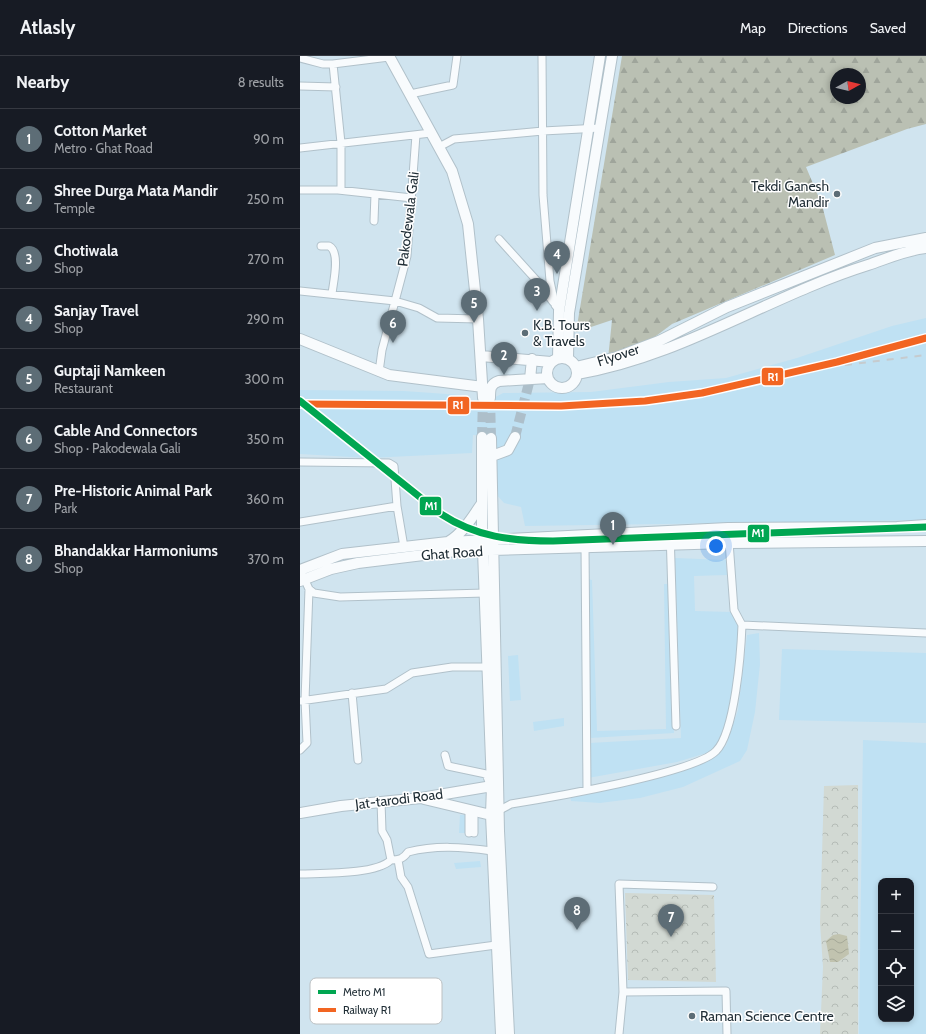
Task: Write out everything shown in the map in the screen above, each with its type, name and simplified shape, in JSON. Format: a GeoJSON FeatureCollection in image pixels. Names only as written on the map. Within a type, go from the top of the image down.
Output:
{"type":"FeatureCollection","features":[{"type":"Feature","properties":{"kind":"main road"},"geometry":{"type":"LineString","coordinates":[[389,56],[452,171],[468,224],[486,393]]}},
{"type":"Feature","properties":{"kind":"main road"},"geometry":{"type":"LineString","coordinates":[[579,369],[573,384],[564,388],[554,386],[548,378],[547,370],[559,359],[561,310],[600,56]]}},
{"type":"Feature","properties":{"kind":"main road"},"geometry":{"type":"LineString","coordinates":[[561,310],[600,128],[612,56]]}},
{"type":"Feature","properties":{"kind":"main road","name":"Flyover"},"geometry":{"type":"LineString","coordinates":[[579,369],[617,357],[659,341],[727,307],[853,256],[875,248],[926,238]]}},
{"type":"Feature","properties":{"kind":"main road"},"geometry":{"type":"LineString","coordinates":[[481,356],[559,359],[579,369],[601,370],[654,353],[844,272],[926,248]]}},
{"type":"Feature","properties":{"kind":"main road"},"geometry":{"type":"LineString","coordinates":[[300,339],[389,376],[486,393]]}},
{"type":"Feature","properties":{"kind":"main road"},"geometry":{"type":"LineString","coordinates":[[530,379],[532,359]]}},
{"type":"Feature","properties":{"kind":"main road"},"geometry":{"type":"LineString","coordinates":[[486,393],[493,383],[499,381],[548,378]]}},
{"type":"Feature","properties":{"kind":"main road"},"geometry":{"type":"LineString","coordinates":[[495,785],[487,667],[491,639],[485,593],[482,503],[487,437],[492,456],[495,550],[491,639],[495,785],[495,812],[509,1034]]}},
{"type":"Feature","properties":{"kind":"main road"},"geometry":{"type":"LineString","coordinates":[[492,456],[508,450],[515,438]]}},
{"type":"Feature","properties":{"kind":"main road"},"geometry":{"type":"LineString","coordinates":[[448,542],[456,537],[468,525],[482,503]]}},
{"type":"Feature","properties":{"kind":"main road","name":"Ghat Road"},"geometry":{"type":"LineString","coordinates":[[301,574],[358,563],[484,545],[494,539],[728,528],[883,526],[898,528],[926,525]]}},
{"type":"Feature","properties":{"kind":"main road"},"geometry":{"type":"LineString","coordinates":[[883,526],[883,542]]}},
{"type":"Feature","properties":{"kind":"main road"},"geometry":{"type":"LineString","coordinates":[[639,546],[640,533]]}},
{"type":"Feature","properties":{"kind":"main road"},"geometry":{"type":"LineString","coordinates":[[602,535],[603,547]]}},
{"type":"Feature","properties":{"kind":"main road","name":"Ghat Road"},"geometry":{"type":"LineString","coordinates":[[301,574],[342,554],[448,542],[484,545],[495,550],[670,544],[926,541]]}},
{"type":"Feature","properties":{"kind":"main road","name":"Jat-tarodi Road"},"geometry":{"type":"LineString","coordinates":[[300,812],[381,801],[421,798],[495,785]]}},
{"type":"Feature","properties":{"kind":"main road"},"geometry":{"type":"LineString","coordinates":[[421,798],[471,810],[495,812]]}},
{"type":"Feature","properties":{"kind":"main road"},"geometry":{"type":"LineString","coordinates":[[495,812],[492,850],[501,1034]]}},
{"type":"Feature","properties":{"kind":"street"},"geometry":{"type":"LineString","coordinates":[[300,58],[323,60],[333,64],[389,56]]}},
{"type":"Feature","properties":{"kind":"street"},"geometry":{"type":"LineString","coordinates":[[410,94],[453,85],[457,56]]}},
{"type":"Feature","properties":{"kind":"street"},"geometry":{"type":"LineString","coordinates":[[542,56],[543,195],[550,281],[561,310]]}},
{"type":"Feature","properties":{"kind":"street"},"geometry":{"type":"LineString","coordinates":[[333,64],[341,144],[341,190]]}},
{"type":"Feature","properties":{"kind":"street"},"geometry":{"type":"LineString","coordinates":[[300,86],[336,87]]}},
{"type":"Feature","properties":{"kind":"street"},"geometry":{"type":"LineString","coordinates":[[439,147],[454,139],[543,131],[588,130],[600,128]]}},
{"type":"Feature","properties":{"kind":"street"},"geometry":{"type":"LineString","coordinates":[[300,148],[431,134]]}},
{"type":"Feature","properties":{"kind":"street","name":"Pakodewala Gali"},"geometry":{"type":"LineString","coordinates":[[379,372],[382,350],[406,256],[412,198],[416,135]]}},
{"type":"Feature","properties":{"kind":"street"},"geometry":{"type":"LineString","coordinates":[[300,190],[341,190],[412,198]]}},
{"type":"Feature","properties":{"kind":"street"},"geometry":{"type":"LineString","coordinates":[[374,221],[375,194]]}},
{"type":"Feature","properties":{"kind":"street"},"geometry":{"type":"LineString","coordinates":[[499,239],[561,310]]}},
{"type":"Feature","properties":{"kind":"street"},"geometry":{"type":"LineString","coordinates":[[321,246],[329,246],[334,252],[336,260],[332,294]]}},
{"type":"Feature","properties":{"kind":"street"},"geometry":{"type":"LineString","coordinates":[[300,290],[395,301],[419,308],[437,318],[478,319]]}},
{"type":"Feature","properties":{"kind":"street"},"geometry":{"type":"LineString","coordinates":[[300,462],[388,462],[394,466],[404,547]]}},
{"type":"Feature","properties":{"kind":"street"},"geometry":{"type":"LineString","coordinates":[[300,522],[398,506]]}},
{"type":"Feature","properties":{"kind":"street"},"geometry":{"type":"LineString","coordinates":[[495,812],[511,804],[665,772],[702,760],[716,751],[728,729],[741,651],[742,625],[734,610],[728,528]]}},
{"type":"Feature","properties":{"kind":"street"},"geometry":{"type":"LineString","coordinates":[[670,531],[676,726]]}},
{"type":"Feature","properties":{"kind":"street"},"geometry":{"type":"LineString","coordinates":[[585,547],[587,789]]}},
{"type":"Feature","properties":{"kind":"street"},"geometry":{"type":"LineString","coordinates":[[301,574],[309,589],[314,593],[340,597],[485,593]]}},
{"type":"Feature","properties":{"kind":"street"},"geometry":{"type":"LineString","coordinates":[[300,750],[307,743],[302,700],[309,589]]}},
{"type":"Feature","properties":{"kind":"street"},"geometry":{"type":"LineString","coordinates":[[742,625],[926,633]]}},
{"type":"Feature","properties":{"kind":"street"},"geometry":{"type":"LineString","coordinates":[[302,700],[386,689],[412,674],[452,667],[487,667]]}},
{"type":"Feature","properties":{"kind":"street"},"geometry":{"type":"LineString","coordinates":[[352,693],[358,760]]}},
{"type":"Feature","properties":{"kind":"street"},"geometry":{"type":"LineString","coordinates":[[445,755],[448,766],[486,774],[495,785]]}},
{"type":"Feature","properties":{"kind":"street"},"geometry":{"type":"LineString","coordinates":[[381,801],[382,831],[401,877],[408,887],[429,954],[496,945]]}},
{"type":"Feature","properties":{"kind":"street"},"geometry":{"type":"LineString","coordinates":[[471,810],[471,833]]}},
{"type":"Feature","properties":{"kind":"street"},"geometry":{"type":"LineString","coordinates":[[300,874],[367,870],[404,856],[408,852],[424,848],[456,846],[492,850]]}},
{"type":"Feature","properties":{"kind":"street"},"geometry":{"type":"LineString","coordinates":[[619,1034],[623,992],[619,884],[713,887]]}},
{"type":"Feature","properties":{"kind":"street"},"geometry":{"type":"LineString","coordinates":[[623,992],[726,991],[727,1034]]}},
{"type":"Feature","properties":{"kind":"shaded area"},"geometry":{"type":"Polygon","coordinates":[[[926,318],[926,520],[525,526],[521,507],[504,503],[496,494],[491,437],[473,435],[472,453],[369,458],[300,454],[300,390],[404,391],[461,395],[468,401],[490,400],[503,393],[591,392],[669,382],[726,378],[797,358],[892,326],[926,318]]]}},
{"type":"Feature","properties":{"kind":"shaded area"},"geometry":{"type":"Polygon","coordinates":[[[675,558],[726,560],[727,575],[694,576],[695,611],[732,612],[742,625],[740,650],[727,726],[713,751],[677,762],[588,778],[589,743],[681,738],[675,558]]]}},
{"type":"Feature","properties":{"kind":"shaded area"},"geometry":{"type":"Polygon","coordinates":[[[588,579],[592,580],[597,731],[666,729],[664,584],[669,584],[674,733],[590,738],[588,579]]]}},
{"type":"Feature","properties":{"kind":"shaded area"},"geometry":{"type":"Polygon","coordinates":[[[759,633],[760,664],[755,712],[747,750],[740,761],[683,787],[640,798],[600,803],[571,801],[570,794],[609,787],[714,755],[726,746],[738,710],[747,635],[759,633]]]}},
{"type":"Feature","properties":{"kind":"shaded area"},"geometry":{"type":"Polygon","coordinates":[[[782,649],[926,653],[926,723],[779,720],[782,649]]]}},
{"type":"Feature","properties":{"kind":"shaded area"},"geometry":{"type":"Polygon","coordinates":[[[518,655],[521,700],[510,701],[508,656],[518,655]]]}},
{"type":"Feature","properties":{"kind":"shaded area"},"geometry":{"type":"Polygon","coordinates":[[[564,718],[564,726],[534,731],[533,722],[564,718]]]}},
{"type":"Feature","properties":{"kind":"shaded area"},"geometry":{"type":"Polygon","coordinates":[[[863,740],[926,743],[926,1034],[859,1034],[863,740]]]}},
{"type":"Feature","properties":{"kind":"shaded area"},"geometry":{"type":"Polygon","coordinates":[[[460,815],[467,815],[467,833],[459,833],[460,815]]]}},
{"type":"Feature","properties":{"kind":"shaded area"},"geometry":{"type":"Polygon","coordinates":[[[480,861],[481,867],[456,869],[454,863],[480,861]]]}},
{"type":"Feature","properties":{"kind":"green space"},"geometry":{"type":"Polygon","coordinates":[[[622,56],[926,56],[926,124],[907,129],[806,167],[822,205],[835,255],[672,324],[644,345],[608,359],[612,320],[576,332],[622,56]]]}},
{"type":"Feature","properties":{"kind":"green space"},"geometry":{"type":"Polygon","coordinates":[[[858,785],[858,1034],[820,1034],[823,967],[820,923],[824,786],[858,785]]]}},
{"type":"Feature","properties":{"kind":"green space"},"geometry":{"type":"Polygon","coordinates":[[[625,893],[714,895],[716,982],[628,980],[625,893]]]}},
{"type":"Feature","properties":{"kind":"water"},"geometry":{"type":"Polygon","coordinates":[[[839,934],[847,936],[849,954],[838,962],[830,962],[826,941],[833,935],[839,934]]]}},
{"type":"Feature","properties":{"kind":"tunnel"},"geometry":{"type":"LineString","coordinates":[[515,437],[530,379]]}},
{"type":"Feature","properties":{"kind":"tunnel"},"geometry":{"type":"LineString","coordinates":[[482,437],[483,398]]}},
{"type":"Feature","properties":{"kind":"tunnel"},"geometry":{"type":"LineString","coordinates":[[490,398],[491,438]]}},
{"type":"Feature","properties":{"kind":"railway"},"geometry":{"type":"LineString","coordinates":[[845,365],[926,355]]}},
{"type":"Feature","properties":{"kind":"railway"},"geometry":{"type":"LineString","coordinates":[[720,389],[774,382]]}},
{"type":"Feature","properties":{"kind":"metro line","name":"M1"},"geometry":{"type":"LineString","coordinates":[[300,401],[441,514],[454,522],[481,533],[509,539],[553,541],[926,527]]}},
{"type":"Feature","properties":{"kind":"rail line","name":"R1"},"geometry":{"type":"LineString","coordinates":[[300,404],[561,406],[645,401],[702,393],[837,362],[926,338]]}},
{"type":"Feature","properties":{"kind":"place","name":"Tekdi Ganesh Mandir"},"geometry":{"type":"Point","coordinates":[837,194]}},
{"type":"Feature","properties":{"kind":"place","name":"Sanjay Travel"},"geometry":{"type":"Point","coordinates":[557,274]}},
{"type":"Feature","properties":{"kind":"place","name":"Chotiwala"},"geometry":{"type":"Point","coordinates":[537,311]}},
{"type":"Feature","properties":{"kind":"place","name":"Guptaji Namkeen"},"geometry":{"type":"Point","coordinates":[474,323]}},
{"type":"Feature","properties":{"kind":"place","name":"K.B. Tours & Travels"},"geometry":{"type":"Point","coordinates":[525,333]}},
{"type":"Feature","properties":{"kind":"place","name":"Cable And Connectors"},"geometry":{"type":"Point","coordinates":[393,343]}},
{"type":"Feature","properties":{"kind":"place","name":"Shree Durga Mata Mandir"},"geometry":{"type":"Point","coordinates":[504,375]}},
{"type":"Feature","properties":{"kind":"place","name":"Cotton Market"},"geometry":{"type":"Point","coordinates":[613,545]}},
{"type":"Feature","properties":{"kind":"place","name":"Bhandakkar Harmoniums"},"geometry":{"type":"Point","coordinates":[577,930]}},
{"type":"Feature","properties":{"kind":"place","name":"Pre-Historic Animal Park"},"geometry":{"type":"Point","coordinates":[671,937]}},
{"type":"Feature","properties":{"kind":"place","name":"Raman Science Centre"},"geometry":{"type":"Point","coordinates":[692,1016]}}]}
